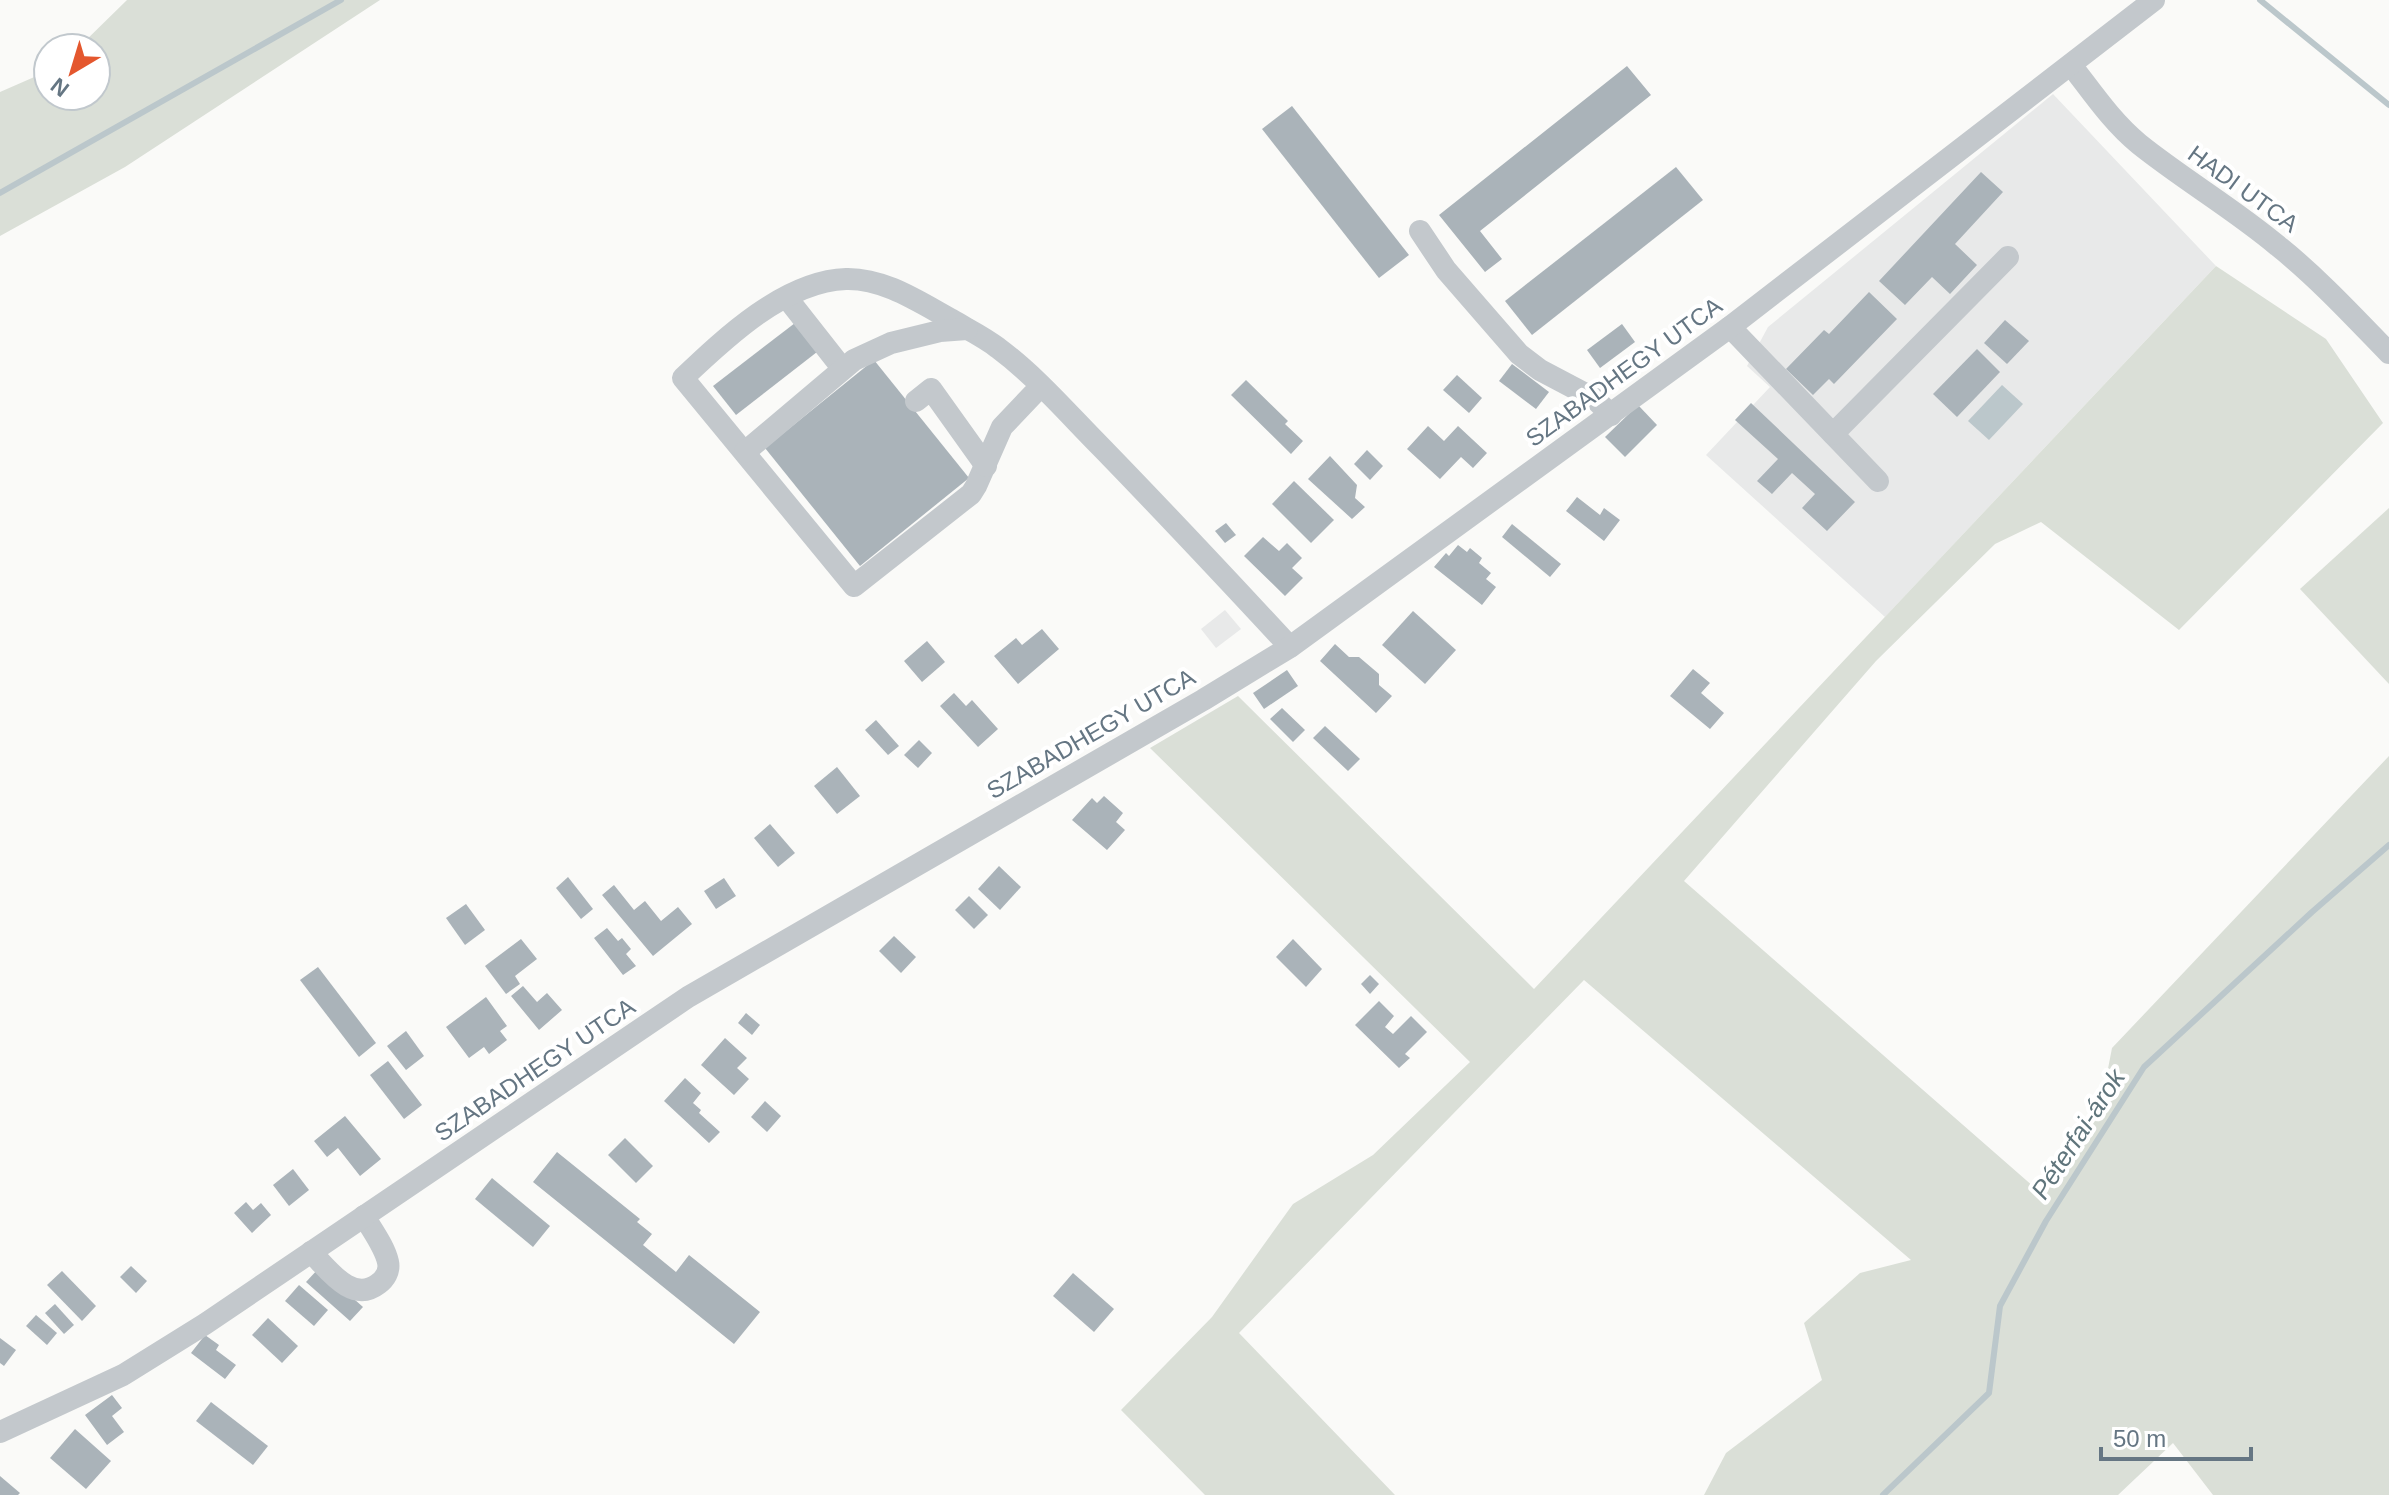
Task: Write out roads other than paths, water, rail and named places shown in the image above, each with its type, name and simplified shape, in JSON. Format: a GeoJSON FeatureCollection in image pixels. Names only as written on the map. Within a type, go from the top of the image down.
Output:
{"type":"FeatureCollection","features":[{"type":"Feature","properties":{"kind":"street","name":"SZABADHEGY UTCA"},"geometry":{"type":"LineString","coordinates":[[0,1432],[123,1375],[205,1324],[688,997],[1290,647],[1730,327],[2154,0]]}},
{"type":"Feature","properties":{"kind":"street","name":"HADI UTCA"},"geometry":{"type":"LineString","coordinates":[[2071,65],[2111,116],[2137,142],[2280,247],[2335,297],[2389,353]]}},
{"type":"Feature","properties":{"kind":"street"},"geometry":{"type":"LineString","coordinates":[[1420,231],[1446,270],[1519,354],[1540,370],[1595,399],[1611,415]]}},
{"type":"Feature","properties":{"kind":"street"},"geometry":{"type":"LineString","coordinates":[[1833,434],[2008,257]]}},
{"type":"Feature","properties":{"kind":"street"},"geometry":{"type":"LineString","coordinates":[[1041,386],[1002,427],[971,494],[854,586],[683,378],[740,327],[809,287],[844,279],[894,289],[995,345],[1041,386],[1196,544],[1290,647]]}},
{"type":"Feature","properties":{"kind":"street"},"geometry":{"type":"LineString","coordinates":[[787,298],[842,368]]}},
{"type":"Feature","properties":{"kind":"street"},"geometry":{"type":"LineString","coordinates":[[1730,327],[1878,481]]}},
{"type":"Feature","properties":{"kind":"street"},"geometry":{"type":"LineString","coordinates":[[745,452],[842,368],[864,355],[891,343],[940,331],[967,329]]}},
{"type":"Feature","properties":{"kind":"street"},"geometry":{"type":"LineString","coordinates":[[916,401],[931,389],[986,466]]}},
{"type":"Feature","properties":{"kind":"street"},"geometry":{"type":"LineString","coordinates":[[311,1252],[348,1287],[364,1291],[377,1285],[386,1276],[388,1262],[364,1216]]}},
{"type":"Feature","properties":{"kind":"waterway"},"geometry":{"type":"LineString","coordinates":[[0,193],[341,0]]}},
{"type":"Feature","properties":{"kind":"waterway"},"geometry":{"type":"LineString","coordinates":[[2260,0],[2389,105]]}},
{"type":"Feature","properties":{"kind":"waterway","name":"Péterfai-árok"},"geometry":{"type":"LineString","coordinates":[[1883,1495],[1989,1393],[2000,1306],[2046,1221],[2144,1067],[2389,845]]}}]}
